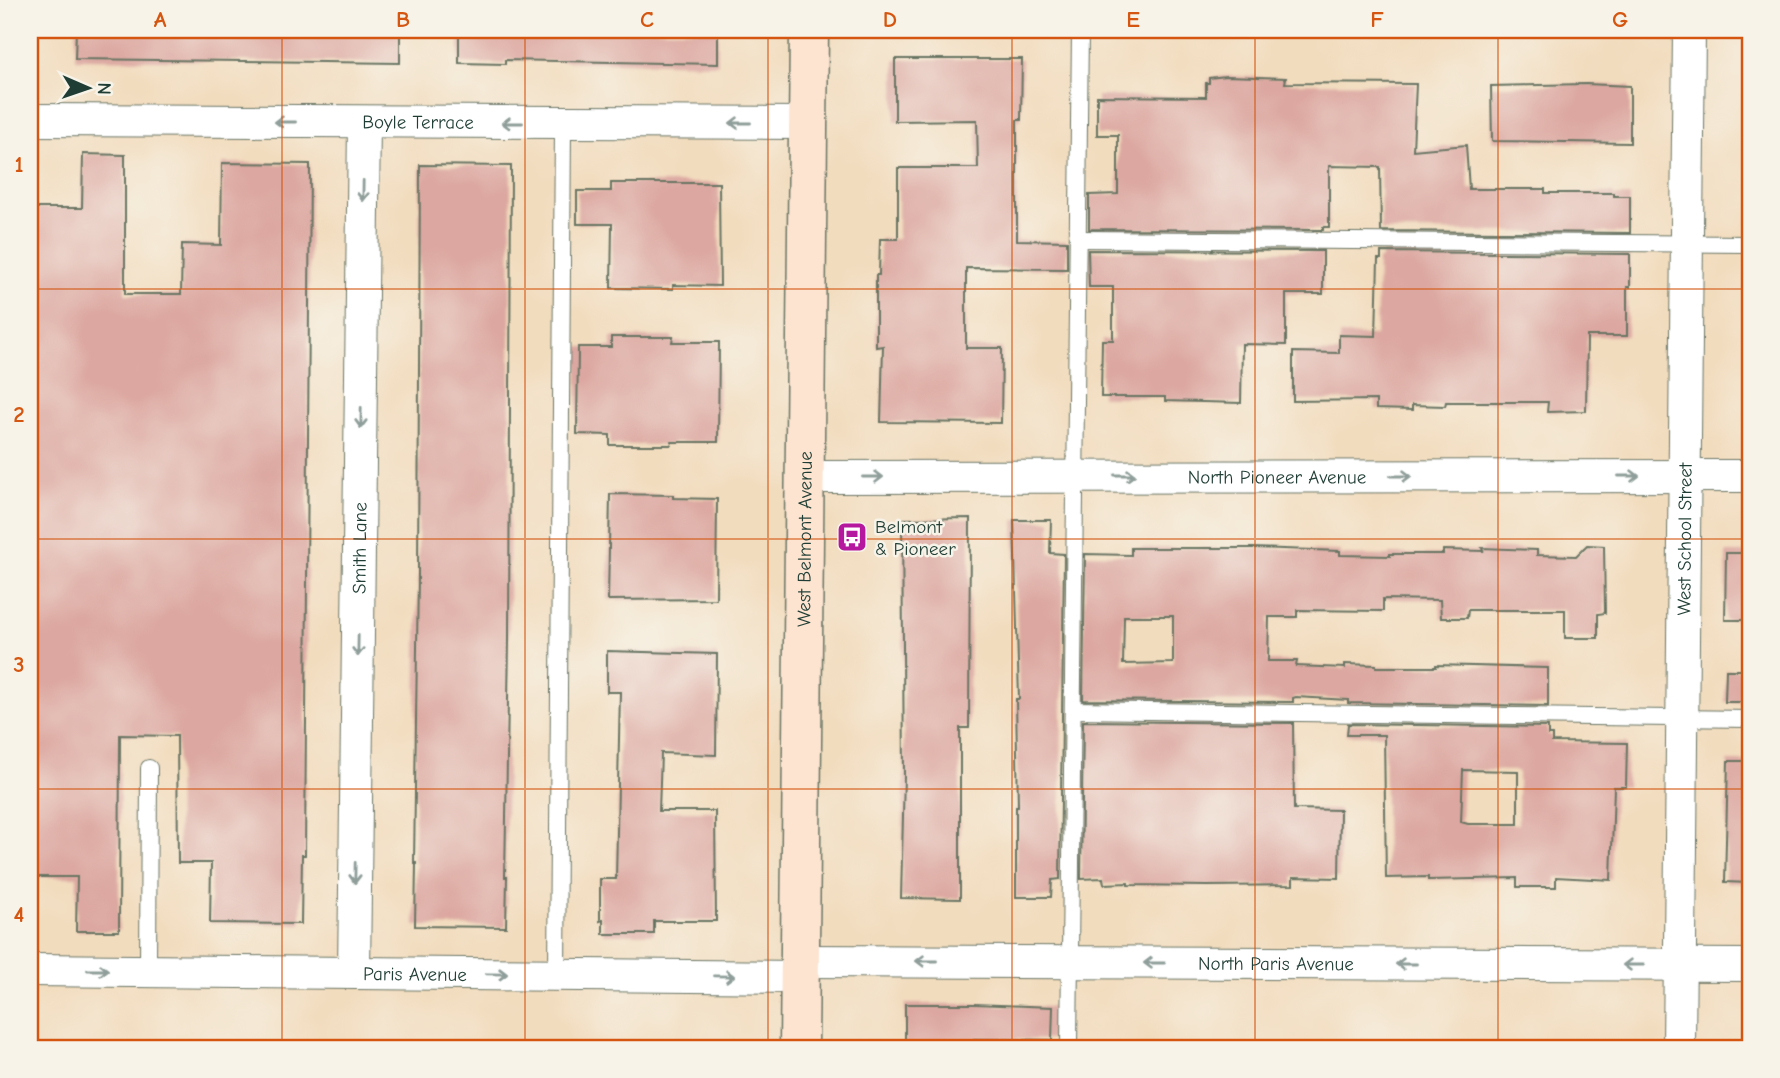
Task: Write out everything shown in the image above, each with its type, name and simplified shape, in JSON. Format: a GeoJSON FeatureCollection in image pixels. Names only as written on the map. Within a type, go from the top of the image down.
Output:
{"type":"FeatureCollection","features":[{"type":"Feature","properties":{"kind":"main road","name":"West Belmont Avenue"},"geometry":{"type":"LineString","coordinates":[[799,1048],[809,30]]}},
{"type":"Feature","properties":{"kind":"street","name":"West School Street"},"geometry":{"type":"LineString","coordinates":[[1679,1048],[1689,30]]}},
{"type":"Feature","properties":{"kind":"street","name":"Boyle Terrace"},"geometry":{"type":"LineString","coordinates":[[30,120],[808,123]]}},
{"type":"Feature","properties":{"kind":"street","name":"Smith Lane"},"geometry":{"type":"LineString","coordinates":[[354,973],[364,122]]}},
{"type":"Feature","properties":{"kind":"street","name":"North Pioneer Avenue"},"geometry":{"type":"LineString","coordinates":[[804,477],[1750,476]]}},
{"type":"Feature","properties":{"kind":"street","name":"North Paris Avenue"},"geometry":{"type":"LineString","coordinates":[[800,969],[1070,962],[1750,965]]}},
{"type":"Feature","properties":{"kind":"street","name":"Paris Avenue"},"geometry":{"type":"LineString","coordinates":[[30,970],[556,975],[800,969]]}},
{"type":"Feature","properties":{"kind":"lane"},"geometry":{"type":"LineString","coordinates":[[1069,1048],[1080,30]]}},
{"type":"Feature","properties":{"kind":"lane"},"geometry":{"type":"LineString","coordinates":[[556,975],[563,123]]}},
{"type":"Feature","properties":{"kind":"lane"},"geometry":{"type":"LineString","coordinates":[[1078,239],[1750,244]]}},
{"type":"Feature","properties":{"kind":"lane"},"geometry":{"type":"LineString","coordinates":[[1073,710],[1750,719]]}},
{"type":"Feature","properties":{"kind":"lane"},"geometry":{"type":"LineString","coordinates":[[148,971],[149,768]]}},
{"type":"Feature","properties":{"kind":"building"},"geometry":{"type":"Polygon","coordinates":[[[76,30],[400,30],[400,63],[75,59],[76,30]]]}},
{"type":"Feature","properties":{"kind":"building"},"geometry":{"type":"Polygon","coordinates":[[[459,30],[718,30],[718,64],[505,60],[505,64],[459,63],[459,30]]]}},
{"type":"Feature","properties":{"kind":"building"},"geometry":{"type":"Polygon","coordinates":[[[895,59],[1022,59],[1021,120],[1017,120],[1017,240],[1067,241],[1067,269],[966,268],[966,348],[1002,348],[1001,423],[881,422],[883,346],[876,347],[876,275],[879,275],[880,239],[898,239],[898,168],[978,168],[977,120],[895,121],[895,59]]]}},
{"type":"Feature","properties":{"kind":"building"},"geometry":{"type":"Polygon","coordinates":[[[1209,78],[1286,78],[1285,83],[1416,84],[1413,150],[1466,145],[1469,189],[1545,189],[1545,193],[1614,193],[1614,196],[1630,196],[1630,233],[1381,231],[1380,167],[1329,166],[1329,227],[1323,227],[1323,230],[1089,229],[1089,195],[1118,194],[1118,135],[1097,135],[1097,96],[1206,97],[1206,83],[1209,83],[1209,78]]]}},
{"type":"Feature","properties":{"kind":"building"},"geometry":{"type":"Polygon","coordinates":[[[1491,86],[1630,86],[1630,143],[1492,141],[1491,86]]]}},
{"type":"Feature","properties":{"kind":"building"},"geometry":{"type":"Polygon","coordinates":[[[83,154],[125,155],[125,294],[181,294],[182,244],[221,245],[222,163],[310,164],[305,855],[302,855],[301,924],[210,923],[211,863],[178,863],[177,736],[120,735],[119,931],[76,931],[77,877],[30,877],[30,208],[82,208],[83,154]]]}},
{"type":"Feature","properties":{"kind":"building"},"geometry":{"type":"Polygon","coordinates":[[[420,165],[511,166],[506,927],[415,926],[420,165]]]}},
{"type":"Feature","properties":{"kind":"building"},"geometry":{"type":"Polygon","coordinates":[[[611,183],[719,183],[720,286],[673,285],[673,289],[611,288],[612,224],[577,224],[577,191],[611,191],[611,183]]]}},
{"type":"Feature","properties":{"kind":"building"},"geometry":{"type":"Polygon","coordinates":[[[1088,250],[1323,251],[1323,294],[1286,294],[1286,345],[1242,344],[1241,403],[1165,401],[1165,397],[1101,397],[1102,340],[1113,340],[1113,287],[1089,287],[1088,250]]]}},
{"type":"Feature","properties":{"kind":"building"},"geometry":{"type":"Polygon","coordinates":[[[1381,252],[1630,254],[1627,336],[1587,336],[1586,411],[1547,412],[1548,402],[1446,402],[1445,406],[1412,405],[1412,410],[1376,409],[1376,400],[1293,401],[1293,352],[1339,353],[1339,335],[1376,336],[1378,259],[1381,259],[1381,252]]]}},
{"type":"Feature","properties":{"kind":"building"},"geometry":{"type":"Polygon","coordinates":[[[611,337],[673,337],[672,342],[719,342],[718,442],[610,445],[610,435],[577,434],[578,347],[611,347],[611,337]]]}},
{"type":"Feature","properties":{"kind":"building"},"geometry":{"type":"Polygon","coordinates":[[[610,494],[717,499],[716,599],[608,600],[610,494]]]}},
{"type":"Feature","properties":{"kind":"building"},"geometry":{"type":"Polygon","coordinates":[[[970,518],[969,728],[960,728],[960,899],[901,898],[904,775],[902,519],[970,518]]]}},
{"type":"Feature","properties":{"kind":"building"},"geometry":{"type":"Polygon","coordinates":[[[1014,520],[1051,520],[1050,553],[1064,554],[1060,879],[1052,880],[1051,897],[1016,897],[1016,699],[1019,699],[1014,520]]]}},
{"type":"Feature","properties":{"kind":"building"},"geometry":{"type":"Polygon","coordinates":[[[1587,545],[1604,546],[1605,613],[1598,614],[1598,638],[1565,638],[1565,610],[1468,610],[1467,618],[1441,618],[1440,600],[1383,599],[1383,611],[1297,610],[1297,617],[1269,617],[1268,661],[1297,661],[1296,666],[1345,668],[1345,664],[1376,667],[1436,665],[1548,668],[1548,706],[1348,703],[1348,700],[1296,697],[1293,702],[1083,700],[1085,554],[1131,555],[1131,548],[1253,548],[1390,556],[1443,554],[1443,550],[1483,551],[1482,548],[1537,550],[1537,555],[1576,556],[1587,545]],[[1124,616],[1123,664],[1173,663],[1173,616],[1124,616]]]}},
{"type":"Feature","properties":{"kind":"building"},"geometry":{"type":"Polygon","coordinates":[[[1726,553],[1750,553],[1750,620],[1725,620],[1726,553]]]}},
{"type":"Feature","properties":{"kind":"building"},"geometry":{"type":"Polygon","coordinates":[[[607,651],[717,654],[716,755],[661,753],[659,811],[715,811],[716,921],[654,921],[654,934],[603,934],[603,920],[600,921],[600,879],[616,879],[620,692],[607,692],[607,651]]]}},
{"type":"Feature","properties":{"kind":"building"},"geometry":{"type":"Polygon","coordinates":[[[1726,670],[1750,670],[1750,702],[1725,702],[1726,670]]]}},
{"type":"Feature","properties":{"kind":"building"},"geometry":{"type":"Polygon","coordinates":[[[1083,721],[1293,723],[1294,809],[1340,810],[1339,878],[1293,877],[1293,885],[1207,886],[1104,884],[1103,878],[1081,879],[1083,721]]]}},
{"type":"Feature","properties":{"kind":"building"},"geometry":{"type":"Polygon","coordinates":[[[1348,724],[1548,727],[1552,742],[1627,743],[1626,787],[1614,787],[1611,880],[1556,877],[1556,887],[1517,887],[1517,878],[1386,878],[1384,735],[1347,735],[1348,724]],[[1463,770],[1461,822],[1518,824],[1518,771],[1463,770]]]}},
{"type":"Feature","properties":{"kind":"building"},"geometry":{"type":"Polygon","coordinates":[[[1728,761],[1750,761],[1750,883],[1725,882],[1728,761]]]}},
{"type":"Feature","properties":{"kind":"building"},"geometry":{"type":"Polygon","coordinates":[[[905,1004],[1053,1007],[1052,1040],[974,1039],[974,1048],[905,1048],[905,1004]]]}},
{"type":"Feature","properties":{"kind":"place","name":"Belmont & Pioneer"},"geometry":{"type":"Point","coordinates":[852,537]}}]}
